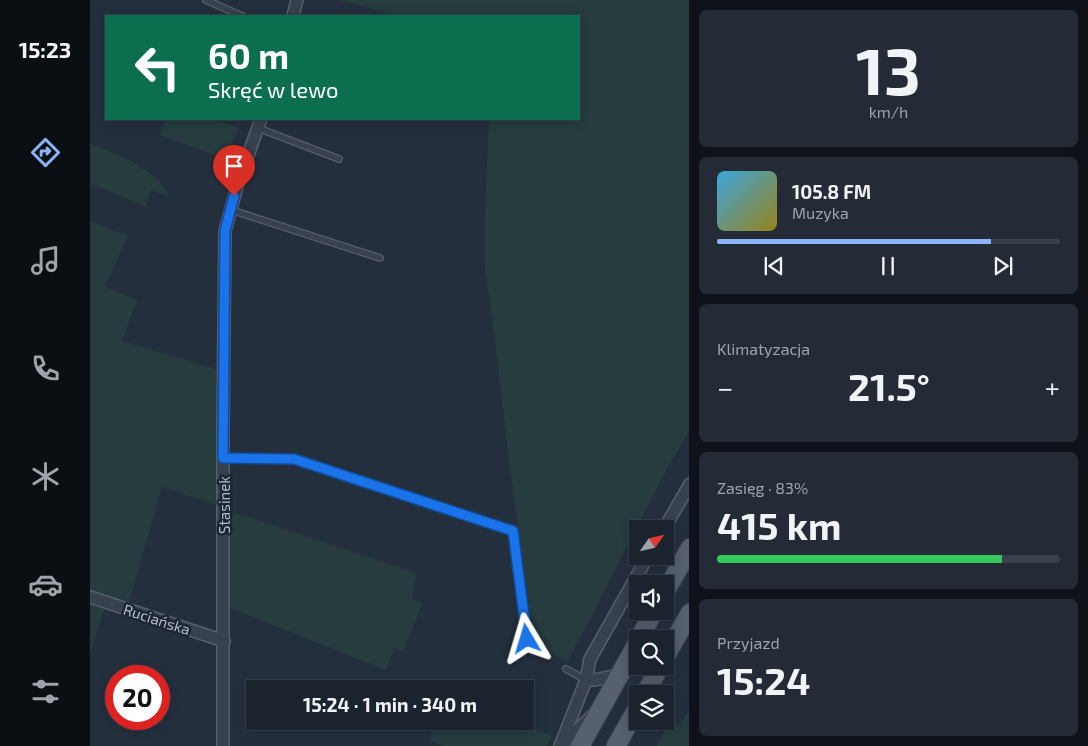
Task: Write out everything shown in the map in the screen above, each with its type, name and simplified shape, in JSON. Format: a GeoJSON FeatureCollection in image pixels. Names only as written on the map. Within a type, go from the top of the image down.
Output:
{"type":"FeatureCollection","features":[{"type":"Feature","properties":{"kind":"main road"},"geometry":{"type":"LineString","coordinates":[[674,576],[689,548]]}},
{"type":"Feature","properties":{"kind":"main road"},"geometry":{"type":"LineString","coordinates":[[674,640],[689,613]]}},
{"type":"Feature","properties":{"kind":"main road"},"geometry":{"type":"LineString","coordinates":[[580,746],[629,657]]}},
{"type":"Feature","properties":{"kind":"main road"},"geometry":{"type":"LineString","coordinates":[[616,746],[629,724]]}},
{"type":"Feature","properties":{"kind":"street"},"geometry":{"type":"LineString","coordinates":[[293,15],[297,0]]}},
{"type":"Feature","properties":{"kind":"street","name":"Stasinek"},"geometry":{"type":"LineString","coordinates":[[223,746],[225,231],[238,183],[259,124]]}},
{"type":"Feature","properties":{"kind":"street"},"geometry":{"type":"LineString","coordinates":[[669,520],[689,484]]}},
{"type":"Feature","properties":{"kind":"street"},"geometry":{"type":"LineString","coordinates":[[561,746],[586,680],[590,659],[643,565]]}},
{"type":"Feature","properties":{"kind":"street","name":"Ruciańska"},"geometry":{"type":"LineString","coordinates":[[90,597],[224,641]]}},
{"type":"Feature","properties":{"kind":"street"},"geometry":{"type":"LineString","coordinates":[[586,680],[619,675]]}},
{"type":"Feature","properties":{"kind":"street"},"geometry":{"type":"LineString","coordinates":[[561,746],[603,704]]}},
{"type":"Feature","properties":{"kind":"lane"},"geometry":{"type":"LineString","coordinates":[[206,0],[240,15]]}},
{"type":"Feature","properties":{"kind":"lane"},"geometry":{"type":"LineString","coordinates":[[259,124],[339,159]]}},
{"type":"Feature","properties":{"kind":"lane"},"geometry":{"type":"LineString","coordinates":[[231,210],[380,258]]}},
{"type":"Feature","properties":{"kind":"lane"},"geometry":{"type":"LineString","coordinates":[[223,458],[294,459],[513,531],[527,639]]}},
{"type":"Feature","properties":{"kind":"lane"},"geometry":{"type":"LineString","coordinates":[[566,669],[586,680]]}},
{"type":"Feature","properties":{"kind":"green space"},"geometry":{"type":"Polygon","coordinates":[[[338,0],[689,0],[689,431],[641,520],[629,520],[629,543],[568,661],[535,648],[485,269],[485,216],[489,120],[580,120],[580,15],[395,15],[338,0]]]}},
{"type":"Feature","properties":{"kind":"green space"},"geometry":{"type":"Polygon","coordinates":[[[166,120],[216,120],[238,128],[226,159],[160,135],[166,120]]]}},
{"type":"Feature","properties":{"kind":"green space"},"geometry":{"type":"Polygon","coordinates":[[[90,143],[130,160],[159,180],[169,196],[150,190],[146,207],[90,183],[90,143]]]}},
{"type":"Feature","properties":{"kind":"green space"},"geometry":{"type":"Polygon","coordinates":[[[90,221],[128,236],[105,286],[138,301],[122,341],[216,369],[217,505],[162,487],[129,602],[90,590],[90,221]]]}},
{"type":"Feature","properties":{"kind":"green space"},"geometry":{"type":"Polygon","coordinates":[[[229,511],[416,573],[412,599],[423,603],[403,651],[394,648],[386,670],[228,607],[229,511]]]}},
{"type":"Feature","properties":{"kind":"green space"},"geometry":{"type":"Polygon","coordinates":[[[90,605],[104,609],[90,653],[90,605]]]}},
{"type":"Feature","properties":{"kind":"green space"},"geometry":{"type":"Polygon","coordinates":[[[689,709],[689,746],[656,746],[665,730],[674,730],[674,720],[680,725],[689,709]]]}},
{"type":"Feature","properties":{"kind":"green space"},"geometry":{"type":"Polygon","coordinates":[[[534,729],[552,736],[546,746],[445,746],[429,740],[433,730],[534,729]]]}},
{"type":"Feature","properties":{"kind":"route"},"geometry":{"type":"LineString","coordinates":[[234,196],[225,231],[223,458],[294,459],[513,531],[527,639]]}}]}
